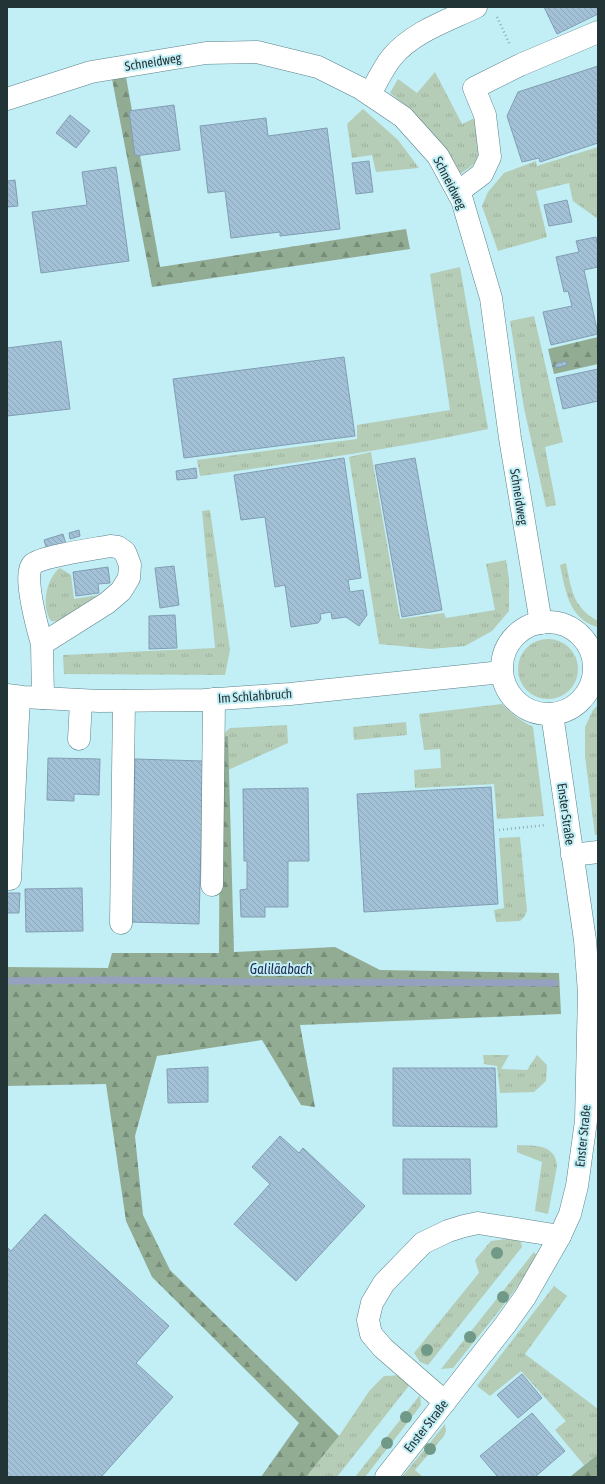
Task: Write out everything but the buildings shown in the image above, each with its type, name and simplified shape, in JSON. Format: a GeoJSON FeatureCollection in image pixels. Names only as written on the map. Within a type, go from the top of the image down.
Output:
{"type":"FeatureCollection","features":[{"type":"Feature","properties":{"kind":"street"},"geometry":{"type":"LineString","coordinates":[[370,94],[392,57],[403,47],[424,32],[476,7]]}},
{"type":"Feature","properties":{"kind":"street"},"geometry":{"type":"LineString","coordinates":[[458,192],[482,174],[490,157],[485,115],[474,88],[520,65],[598,32]]}},
{"type":"Feature","properties":{"kind":"street","name":"Schneidweg"},"geometry":{"type":"LineString","coordinates":[[7,99],[90,72],[206,53],[257,52],[318,67],[360,88],[403,117],[438,156],[462,200],[491,298],[510,438],[541,623]]}},
{"type":"Feature","properties":{"kind":"street"},"geometry":{"type":"LineString","coordinates":[[42,644],[107,603],[121,592],[129,578],[130,565],[125,552],[118,547],[110,546],[51,557],[32,564],[28,571],[36,621],[42,644],[43,698]]}},
{"type":"Feature","properties":{"kind":"street"},"geometry":{"type":"LineString","coordinates":[[554,622],[567,626],[578,633],[587,643],[596,660],[592,682],[586,694],[577,704],[565,711],[552,714],[538,713],[524,708],[514,698],[506,686],[502,672],[503,658],[508,646],[522,631],[528,627],[541,623],[554,622]]}},
{"type":"Feature","properties":{"kind":"street","name":"Im Schlahbruch"},"geometry":{"type":"LineString","coordinates":[[13,696],[81,701],[214,699],[290,694],[502,672]]}},
{"type":"Feature","properties":{"kind":"street"},"geometry":{"type":"LineString","coordinates":[[10,879],[13,696]]}},
{"type":"Feature","properties":{"kind":"street"},"geometry":{"type":"LineString","coordinates":[[212,885],[214,699]]}},
{"type":"Feature","properties":{"kind":"street"},"geometry":{"type":"LineString","coordinates":[[79,739],[81,701]]}},
{"type":"Feature","properties":{"kind":"street"},"geometry":{"type":"LineString","coordinates":[[121,923],[124,701]]}},
{"type":"Feature","properties":{"kind":"street","name":"Enster Straße"},"geometry":{"type":"LineString","coordinates":[[386,1477],[506,1326],[525,1297],[560,1236],[570,1214],[577,1186],[586,1121],[590,993],[585,940],[552,714]]}},
{"type":"Feature","properties":{"kind":"street"},"geometry":{"type":"LineString","coordinates":[[572,855],[598,852]]}},
{"type":"Feature","properties":{"kind":"street"},"geometry":{"type":"LineString","coordinates":[[445,1402],[383,1348],[371,1334],[368,1320],[372,1303],[384,1283],[423,1243],[448,1231],[464,1226],[478,1223],[560,1236]]}},
{"type":"Feature","properties":{"kind":"path"},"geometry":{"type":"LineString","coordinates":[[497,18],[510,45]]}},
{"type":"Feature","properties":{"kind":"path"},"geometry":{"type":"LineString","coordinates":[[499,830],[521,829]]}},
{"type":"Feature","properties":{"kind":"green space"},"geometry":{"type":"Polygon","coordinates":[[[435,72],[462,124],[479,116],[480,145],[478,157],[468,169],[458,175],[418,118],[390,93],[398,79],[417,93],[435,72]]]}},
{"type":"Feature","properties":{"kind":"green space"},"geometry":{"type":"Polygon","coordinates":[[[126,77],[160,267],[406,229],[410,249],[152,287],[112,79],[126,77]]]}},
{"type":"Feature","properties":{"kind":"green space"},"geometry":{"type":"Polygon","coordinates":[[[363,109],[398,140],[419,168],[376,172],[372,155],[352,158],[347,124],[363,109]]]}},
{"type":"Feature","properties":{"kind":"green space"},"geometry":{"type":"Polygon","coordinates":[[[598,147],[598,219],[573,201],[569,183],[536,191],[547,237],[498,251],[482,206],[488,192],[504,173],[536,161],[537,166],[598,147]]]}},
{"type":"Feature","properties":{"kind":"green space"},"geometry":{"type":"Polygon","coordinates":[[[460,267],[488,429],[344,455],[200,476],[197,460],[357,439],[357,425],[450,410],[430,274],[460,267]]]}},
{"type":"Feature","properties":{"kind":"green space"},"geometry":{"type":"Polygon","coordinates":[[[534,316],[563,442],[545,447],[556,505],[546,507],[524,408],[510,321],[534,316]]]}},
{"type":"Feature","properties":{"kind":"green space"},"geometry":{"type":"Polygon","coordinates":[[[598,337],[598,364],[554,374],[548,349],[598,337]]]}},
{"type":"Feature","properties":{"kind":"green space"},"geometry":{"type":"Polygon","coordinates":[[[371,452],[400,619],[444,613],[446,618],[495,610],[486,564],[506,560],[509,579],[509,611],[492,631],[465,646],[431,649],[379,644],[349,457],[371,452]]]}},
{"type":"Feature","properties":{"kind":"green space"},"geometry":{"type":"Polygon","coordinates":[[[210,510],[230,650],[225,675],[64,674],[63,655],[215,648],[202,511],[210,510]]]}},
{"type":"Feature","properties":{"kind":"green space"},"geometry":{"type":"Polygon","coordinates":[[[566,563],[574,597],[583,610],[598,621],[598,627],[581,618],[570,602],[560,565],[566,563]]]}},
{"type":"Feature","properties":{"kind":"green space"},"geometry":{"type":"Polygon","coordinates":[[[60,568],[71,575],[74,599],[99,595],[60,622],[51,621],[48,615],[46,608],[46,593],[51,579],[60,568]]]}},
{"type":"Feature","properties":{"kind":"green space"},"geometry":{"type":"Polygon","coordinates":[[[548,639],[560,641],[573,652],[576,657],[578,669],[576,681],[565,694],[560,697],[548,699],[536,697],[523,686],[520,681],[518,669],[520,657],[531,644],[536,641],[548,639]]]}},
{"type":"Feature","properties":{"kind":"green space"},"geometry":{"type":"Polygon","coordinates":[[[502,704],[516,717],[533,727],[544,816],[497,819],[494,784],[415,788],[414,770],[441,768],[440,749],[424,750],[419,714],[502,704]]]}},
{"type":"Feature","properties":{"kind":"green space"},"geometry":{"type":"Polygon","coordinates":[[[598,705],[598,834],[595,835],[585,756],[585,727],[593,710],[598,705]]]}},
{"type":"Feature","properties":{"kind":"green space"},"geometry":{"type":"Polygon","coordinates":[[[406,722],[407,735],[354,740],[353,727],[406,722]]]}},
{"type":"Feature","properties":{"kind":"green space"},"geometry":{"type":"Polygon","coordinates":[[[287,725],[288,743],[228,770],[228,737],[220,737],[230,728],[287,725]]]}},
{"type":"Feature","properties":{"kind":"green space"},"geometry":{"type":"Polygon","coordinates":[[[228,736],[234,952],[335,947],[380,970],[559,973],[561,1014],[300,1025],[315,1107],[301,1105],[262,1040],[157,1056],[135,1136],[143,1215],[170,1270],[339,1436],[306,1477],[261,1477],[299,1423],[152,1277],[126,1221],[106,1084],[7,1086],[7,967],[108,968],[112,953],[219,953],[220,737],[228,736]]]}},
{"type":"Feature","properties":{"kind":"green space"},"geometry":{"type":"Polygon","coordinates":[[[520,837],[527,911],[520,921],[496,922],[494,910],[504,908],[499,838],[520,837]]]}},
{"type":"Feature","properties":{"kind":"green space"},"geometry":{"type":"Polygon","coordinates":[[[483,1055],[509,1055],[501,1069],[527,1070],[537,1055],[547,1065],[546,1081],[534,1092],[500,1093],[497,1066],[484,1064],[483,1055]]]}},
{"type":"Feature","properties":{"kind":"green space"},"geometry":{"type":"Polygon","coordinates":[[[517,1145],[543,1147],[552,1153],[555,1159],[557,1166],[548,1214],[535,1211],[542,1162],[517,1152],[517,1145]]]}},
{"type":"Feature","properties":{"kind":"green space"},"geometry":{"type":"Polygon","coordinates":[[[513,1238],[520,1240],[522,1247],[428,1365],[420,1362],[414,1353],[479,1273],[475,1260],[491,1241],[513,1238]]]}},
{"type":"Feature","properties":{"kind":"green space"},"geometry":{"type":"Polygon","coordinates":[[[534,1252],[537,1256],[528,1271],[497,1313],[453,1368],[441,1369],[534,1252]]]}},
{"type":"Feature","properties":{"kind":"green space"},"geometry":{"type":"Polygon","coordinates":[[[554,1286],[567,1296],[525,1354],[598,1409],[598,1454],[584,1465],[555,1430],[566,1421],[521,1371],[490,1396],[477,1386],[554,1286]]]}},
{"type":"Feature","properties":{"kind":"green space"},"geometry":{"type":"Polygon","coordinates":[[[403,1375],[411,1383],[337,1477],[306,1477],[339,1436],[370,1390],[384,1376],[403,1375]]]}},
{"type":"Feature","properties":{"kind":"green space"},"geometry":{"type":"Polygon","coordinates":[[[420,1395],[421,1405],[365,1477],[355,1477],[420,1395]]]}},
{"type":"Feature","properties":{"kind":"green space"},"geometry":{"type":"Polygon","coordinates":[[[445,1424],[446,1431],[444,1436],[415,1470],[423,1477],[402,1477],[445,1424]]]}},
{"type":"Feature","properties":{"kind":"green space"},"geometry":{"type":"Polygon","coordinates":[[[598,1454],[598,1477],[570,1477],[598,1454]]]}},
{"type":"Feature","properties":{"kind":"waterway","name":"Galiläabach"},"geometry":{"type":"LineString","coordinates":[[7,981],[112,980],[555,983]]}}]}
